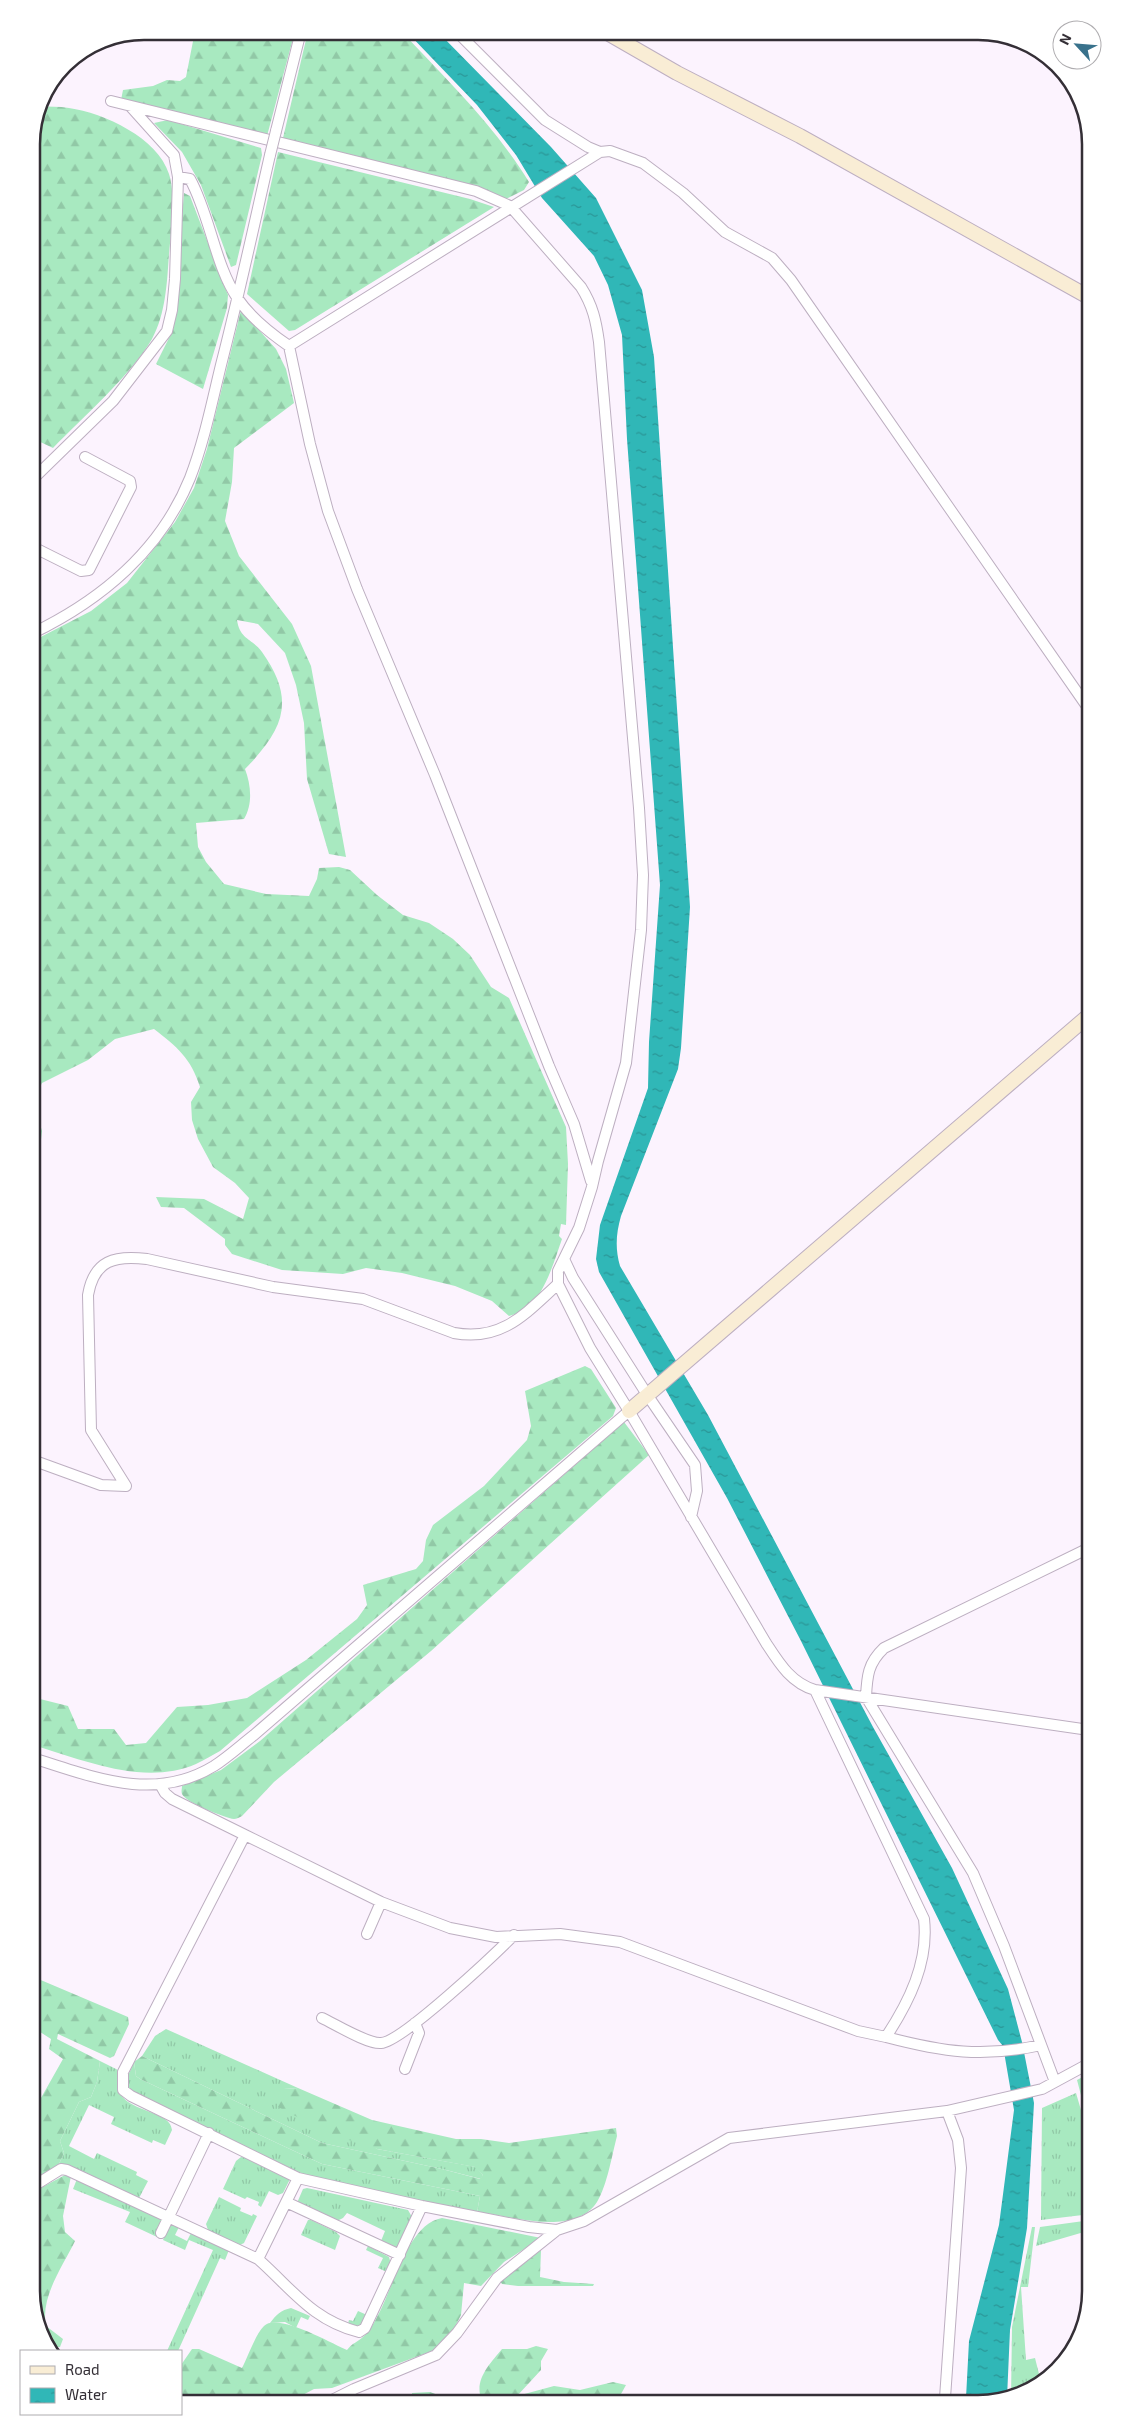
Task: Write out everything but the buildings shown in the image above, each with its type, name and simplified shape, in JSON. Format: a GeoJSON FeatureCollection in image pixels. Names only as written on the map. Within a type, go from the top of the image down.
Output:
{"type":"FeatureCollection","features":[{"type":"Feature","properties":{"kind":"street"},"geometry":{"type":"LineString","coordinates":[[40,629],[84,606],[128,570],[163,526],[184,492],[198,453],[238,299],[270,155],[299,40]]}},
{"type":"Feature","properties":{"kind":"street"},"geometry":{"type":"LineString","coordinates":[[465,40],[545,120],[564,134],[600,152]]}},
{"type":"Feature","properties":{"kind":"street"},"geometry":{"type":"LineString","coordinates":[[620,40],[677,73],[800,136],[1082,293]]}},
{"type":"Feature","properties":{"kind":"street"},"geometry":{"type":"LineString","coordinates":[[111,102],[476,191],[510,206],[581,287],[590,301],[596,316],[638,808],[642,876],[641,930],[626,1064],[592,1187],[579,1228],[558,1271],[558,1284],[590,1348],[630,1411],[766,1643],[783,1669],[801,1686],[819,1691],[1082,1729]]}},
{"type":"Feature","properties":{"kind":"street"},"geometry":{"type":"LineString","coordinates":[[40,472],[112,400],[167,331],[172,310],[175,279],[178,177],[174,155],[130,106]]}},
{"type":"Feature","properties":{"kind":"street"},"geometry":{"type":"LineString","coordinates":[[288,346],[569,169],[600,152],[610,151],[643,163],[683,193],[725,232],[772,258],[791,280],[1082,699]]}},
{"type":"Feature","properties":{"kind":"street"},"geometry":{"type":"LineString","coordinates":[[178,177],[190,179],[197,192],[226,276],[238,299],[270,334],[288,346],[310,444],[328,511],[357,590],[435,775],[549,1066],[574,1124],[592,1187]]}},
{"type":"Feature","properties":{"kind":"street"},"geometry":{"type":"LineString","coordinates":[[40,550],[81,571],[88,570],[131,488],[130,481],[85,457]]}},
{"type":"Feature","properties":{"kind":"street"},"geometry":{"type":"LineString","coordinates":[[40,1760],[93,1777],[161,1786],[190,1777],[214,1766],[254,1735],[1082,1021]]}},
{"type":"Feature","properties":{"kind":"street"},"geometry":{"type":"LineString","coordinates":[[40,1463],[101,1485],[126,1486],[91,1430],[88,1295],[91,1280],[101,1266],[116,1260],[134,1257],[148,1259],[273,1288],[363,1299],[454,1333],[467,1335],[484,1335],[500,1330],[521,1317],[558,1284]]}},
{"type":"Feature","properties":{"kind":"street"},"geometry":{"type":"LineString","coordinates":[[564,1259],[573,1278],[695,1466],[697,1490],[691,1517]]}},
{"type":"Feature","properties":{"kind":"street"},"geometry":{"type":"LineString","coordinates":[[1055,2082],[1004,1946],[973,1873],[863,1696],[867,1674],[874,1658],[884,1648],[1082,1551]]}},
{"type":"Feature","properties":{"kind":"street"},"geometry":{"type":"LineString","coordinates":[[819,1691],[924,1919],[926,1934],[924,1954],[913,1989],[900,2017],[886,2038]]}},
{"type":"Feature","properties":{"kind":"street"},"geometry":{"type":"LineString","coordinates":[[161,1786],[172,1799],[244,1835],[382,1902],[450,1928],[496,1937],[560,1934],[620,1942],[858,2031],[886,2038],[962,2053],[1001,2051],[1041,2045]]}},
{"type":"Feature","properties":{"kind":"street"},"geometry":{"type":"LineString","coordinates":[[244,1835],[132,2053],[123,2072],[123,2090],[131,2096],[298,2178],[422,2206],[529,2227],[557,2230]]}},
{"type":"Feature","properties":{"kind":"street"},"geometry":{"type":"LineString","coordinates":[[367,1934],[382,1902]]}},
{"type":"Feature","properties":{"kind":"street"},"geometry":{"type":"LineString","coordinates":[[322,2018],[379,2044],[401,2034],[415,2023],[485,1963],[514,1935]]}},
{"type":"Feature","properties":{"kind":"street"},"geometry":{"type":"LineString","coordinates":[[405,2069],[419,2033],[415,2023]]}},
{"type":"Feature","properties":{"kind":"street"},"geometry":{"type":"LineString","coordinates":[[344,2395],[436,2355],[457,2334],[497,2278],[557,2230],[591,2217],[729,2138],[947,2111],[1042,2088],[1082,2067]]}},
{"type":"Feature","properties":{"kind":"street"},"geometry":{"type":"LineString","coordinates":[[945,2395],[961,2168],[958,2140],[947,2111]]}},
{"type":"Feature","properties":{"kind":"street"},"geometry":{"type":"LineString","coordinates":[[161,2233],[210,2134]]}},
{"type":"Feature","properties":{"kind":"street"},"geometry":{"type":"LineString","coordinates":[[40,2182],[61,2169],[67,2170],[169,2217],[258,2260],[307,2307],[350,2330],[359,2332],[365,2328],[422,2206]]}},
{"type":"Feature","properties":{"kind":"street"},"geometry":{"type":"LineString","coordinates":[[258,2260],[298,2178]]}},
{"type":"Feature","properties":{"kind":"street"},"geometry":{"type":"LineString","coordinates":[[286,2202],[400,2255]]}},
{"type":"Feature","properties":{"kind":"green space"},"geometry":{"type":"Polygon","coordinates":[[[193,40],[293,40],[267,136],[121,100],[123,90],[153,86],[167,80],[180,81],[186,77],[193,40]]]}},
{"type":"Feature","properties":{"kind":"green space"},"geometry":{"type":"Polygon","coordinates":[[[306,40],[409,40],[485,122],[501,141],[529,182],[524,190],[506,199],[476,187],[283,138],[306,40]]]}},
{"type":"Feature","properties":{"kind":"green space"},"geometry":{"type":"Polygon","coordinates":[[[47,106],[65,107],[98,115],[128,129],[142,139],[154,149],[163,161],[169,174],[173,203],[166,286],[163,308],[157,329],[132,367],[53,448],[40,442],[40,137],[47,106]]]}},
{"type":"Feature","properties":{"kind":"green space"},"geometry":{"type":"Polygon","coordinates":[[[168,120],[261,148],[262,155],[236,265],[231,267],[201,185],[182,152],[154,123],[168,120]]]}},
{"type":"Feature","properties":{"kind":"green space"},"geometry":{"type":"Polygon","coordinates":[[[278,152],[470,199],[494,207],[295,330],[289,331],[247,294],[278,152]]]}},
{"type":"Feature","properties":{"kind":"green space"},"geometry":{"type":"Polygon","coordinates":[[[184,193],[190,196],[228,295],[227,308],[203,389],[156,364],[172,332],[184,193]]]}},
{"type":"Feature","properties":{"kind":"green space"},"geometry":{"type":"Polygon","coordinates":[[[241,310],[276,349],[286,369],[294,403],[234,448],[232,482],[225,521],[239,556],[292,624],[311,666],[346,857],[329,854],[307,779],[304,723],[296,685],[285,653],[258,624],[237,620],[241,631],[258,647],[273,669],[282,700],[281,714],[269,741],[245,769],[249,781],[250,801],[244,819],[196,823],[198,847],[206,862],[224,884],[266,894],[309,896],[317,879],[319,868],[339,867],[350,870],[377,895],[403,915],[429,923],[453,939],[470,955],[491,987],[509,998],[566,1127],[568,1164],[566,1225],[561,1224],[559,1236],[562,1239],[552,1267],[543,1288],[531,1304],[522,1311],[509,1316],[492,1301],[455,1286],[402,1273],[366,1268],[343,1274],[282,1270],[232,1254],[225,1245],[225,1239],[184,1208],[161,1207],[156,1197],[204,1199],[243,1219],[249,1198],[235,1183],[213,1167],[198,1139],[192,1120],[191,1102],[200,1087],[196,1077],[182,1054],[154,1029],[115,1039],[88,1060],[42,1083],[40,1087],[40,637],[91,611],[127,583],[175,522],[194,488],[207,449],[241,310]]]}},
{"type":"Feature","properties":{"kind":"green space"},"geometry":{"type":"Polygon","coordinates":[[[40,1124],[42,1131],[40,1148],[40,1124]]]}},
{"type":"Feature","properties":{"kind":"green space"},"geometry":{"type":"Polygon","coordinates":[[[585,1366],[591,1369],[616,1408],[613,1416],[220,1751],[196,1764],[177,1770],[157,1773],[116,1769],[40,1747],[40,1699],[68,1706],[78,1729],[114,1729],[126,1745],[146,1743],[177,1707],[208,1705],[247,1698],[306,1660],[357,1619],[367,1605],[363,1585],[416,1569],[423,1561],[426,1540],[433,1525],[484,1486],[527,1440],[531,1426],[525,1391],[585,1366]]]}},
{"type":"Feature","properties":{"kind":"green space"},"geometry":{"type":"Polygon","coordinates":[[[624,1422],[649,1455],[431,1651],[274,1782],[242,1816],[234,1819],[222,1816],[197,1805],[185,1797],[182,1793],[182,1786],[221,1770],[260,1741],[624,1422]]]}},
{"type":"Feature","properties":{"kind":"green space"},"geometry":{"type":"Polygon","coordinates":[[[40,1980],[128,2017],[129,2024],[114,2056],[110,2058],[58,2034],[57,2039],[100,2061],[97,2082],[91,2097],[79,2102],[60,2141],[64,2153],[59,2164],[40,2177],[40,2100],[63,2059],[49,2049],[51,2039],[40,2032],[40,1980]]]}},
{"type":"Feature","properties":{"kind":"green space"},"geometry":{"type":"Polygon","coordinates":[[[166,2029],[298,2088],[284,2089],[377,2149],[476,2167],[483,2175],[481,2179],[322,2143],[142,2056],[155,2036],[166,2029]]]}},
{"type":"Feature","properties":{"kind":"green space"},"geometry":{"type":"Polygon","coordinates":[[[142,2056],[322,2143],[480,2179],[483,2175],[475,2167],[377,2149],[330,2134],[278,2107],[278,2094],[284,2089],[298,2088],[372,2120],[456,2139],[481,2139],[509,2143],[616,2128],[617,2136],[604,2188],[597,2202],[587,2213],[573,2219],[557,2222],[523,2220],[477,2212],[480,2196],[322,2164],[140,2079],[136,2076],[134,2062],[142,2056]]]}},
{"type":"Feature","properties":{"kind":"green space"},"geometry":{"type":"Polygon","coordinates":[[[100,2061],[120,2071],[118,2085],[121,2095],[129,2103],[169,2122],[172,2130],[165,2145],[153,2140],[152,2143],[111,2124],[114,2117],[89,2105],[69,2146],[94,2159],[97,2153],[137,2172],[136,2175],[148,2181],[139,2198],[132,2198],[59,2164],[64,2153],[60,2141],[79,2102],[91,2097],[97,2082],[100,2061]]]}},
{"type":"Feature","properties":{"kind":"green space"},"geometry":{"type":"Polygon","coordinates":[[[134,2062],[136,2076],[140,2079],[322,2164],[480,2196],[477,2212],[318,2181],[133,2095],[127,2087],[127,2078],[134,2062]]]}},
{"type":"Feature","properties":{"kind":"green space"},"geometry":{"type":"Polygon","coordinates":[[[1082,2077],[1082,2099],[1077,2080],[1082,2077]]]}},
{"type":"Feature","properties":{"kind":"green space"},"geometry":{"type":"Polygon","coordinates":[[[1076,2093],[1082,2114],[1082,2215],[1041,2220],[1042,2108],[1076,2093]]]}},
{"type":"Feature","properties":{"kind":"green space"},"geometry":{"type":"Polygon","coordinates":[[[241,2157],[247,2158],[290,2179],[283,2193],[278,2195],[269,2191],[261,2207],[258,2205],[259,2202],[247,2197],[245,2199],[223,2189],[236,2161],[241,2157]]]}},
{"type":"Feature","properties":{"kind":"green space"},"geometry":{"type":"Polygon","coordinates":[[[65,2175],[71,2176],[63,2216],[65,2232],[75,2241],[49,2293],[46,2304],[46,2323],[40,2291],[40,2188],[65,2175]]]}},
{"type":"Feature","properties":{"kind":"green space"},"geometry":{"type":"Polygon","coordinates":[[[77,2179],[158,2216],[162,2220],[157,2237],[125,2222],[130,2212],[73,2189],[77,2179]]]}},
{"type":"Feature","properties":{"kind":"green space"},"geometry":{"type":"Polygon","coordinates":[[[307,2188],[408,2210],[412,2217],[398,2249],[381,2241],[385,2231],[347,2213],[337,2221],[297,2203],[303,2189],[307,2188]]]}},
{"type":"Feature","properties":{"kind":"green space"},"geometry":{"type":"Polygon","coordinates":[[[219,2197],[241,2208],[240,2211],[257,2216],[244,2243],[240,2245],[209,2233],[206,2224],[219,2197]]]}},
{"type":"Feature","properties":{"kind":"green space"},"geometry":{"type":"Polygon","coordinates":[[[442,2218],[541,2238],[504,2262],[481,2286],[464,2283],[461,2315],[453,2331],[432,2351],[332,2388],[314,2389],[303,2395],[182,2395],[182,2364],[192,2349],[199,2349],[242,2368],[258,2335],[264,2326],[271,2323],[280,2323],[304,2330],[347,2350],[362,2338],[373,2325],[402,2259],[419,2232],[430,2223],[442,2218]]]}},
{"type":"Feature","properties":{"kind":"green space"},"geometry":{"type":"Polygon","coordinates":[[[308,2220],[336,2232],[340,2236],[335,2250],[301,2235],[308,2220]]]}},
{"type":"Feature","properties":{"kind":"green space"},"geometry":{"type":"Polygon","coordinates":[[[1082,2221],[1082,2233],[1036,2246],[1040,2227],[1082,2221]]]}},
{"type":"Feature","properties":{"kind":"green space"},"geometry":{"type":"Polygon","coordinates":[[[170,2223],[179,2227],[175,2235],[187,2241],[191,2233],[229,2250],[225,2260],[220,2258],[178,2350],[167,2350],[213,2250],[189,2240],[185,2250],[163,2240],[170,2223]]]}},
{"type":"Feature","properties":{"kind":"green space"},"geometry":{"type":"Polygon","coordinates":[[[1032,2227],[1035,2227],[1028,2287],[1021,2287],[1026,2360],[1035,2358],[1039,2374],[1024,2384],[1011,2389],[1012,2327],[1032,2227]]]}},
{"type":"Feature","properties":{"kind":"green space"},"geometry":{"type":"Polygon","coordinates":[[[368,2246],[389,2257],[391,2264],[387,2272],[378,2268],[383,2258],[366,2250],[368,2246]]]}},
{"type":"Feature","properties":{"kind":"green space"},"geometry":{"type":"Polygon","coordinates":[[[541,2250],[540,2277],[564,2282],[594,2284],[593,2286],[518,2286],[502,2284],[500,2281],[505,2276],[541,2250]]]}},
{"type":"Feature","properties":{"kind":"green space"},"geometry":{"type":"Polygon","coordinates":[[[291,2308],[310,2316],[308,2320],[301,2317],[296,2328],[285,2322],[270,2323],[279,2313],[291,2308]]]}},
{"type":"Feature","properties":{"kind":"green space"},"geometry":{"type":"Polygon","coordinates":[[[358,2311],[367,2315],[359,2329],[348,2324],[349,2320],[353,2321],[358,2311]]]}},
{"type":"Feature","properties":{"kind":"green space"},"geometry":{"type":"Polygon","coordinates":[[[47,2327],[63,2339],[60,2347],[57,2347],[47,2327]]]}},
{"type":"Feature","properties":{"kind":"green space"},"geometry":{"type":"Polygon","coordinates":[[[536,2346],[548,2349],[541,2361],[541,2370],[518,2395],[480,2395],[481,2379],[502,2349],[527,2349],[536,2346]]]}},
{"type":"Feature","properties":{"kind":"green space"},"geometry":{"type":"Polygon","coordinates":[[[613,2382],[626,2385],[621,2394],[521,2395],[554,2386],[580,2390],[613,2382]]]}},
{"type":"Feature","properties":{"kind":"green space"},"geometry":{"type":"Polygon","coordinates":[[[430,2392],[438,2395],[412,2395],[412,2393],[430,2392]]]}},
{"type":"Feature","properties":{"kind":"water"},"geometry":{"type":"Polygon","coordinates":[[[415,40],[446,40],[551,147],[596,198],[642,290],[654,357],[690,907],[678,1069],[621,1216],[617,1241],[618,1259],[620,1266],[708,1415],[873,1727],[952,1868],[1008,1989],[1022,2042],[1034,2103],[1027,2228],[1010,2330],[1007,2390],[998,2393],[966,2395],[969,2341],[999,2225],[1014,2110],[1003,2046],[998,2040],[801,1641],[727,1498],[599,1272],[596,1259],[600,1225],[648,1088],[649,1042],[660,885],[627,439],[622,335],[608,285],[594,256],[542,198],[516,155],[477,105],[415,40]]]}}]}
